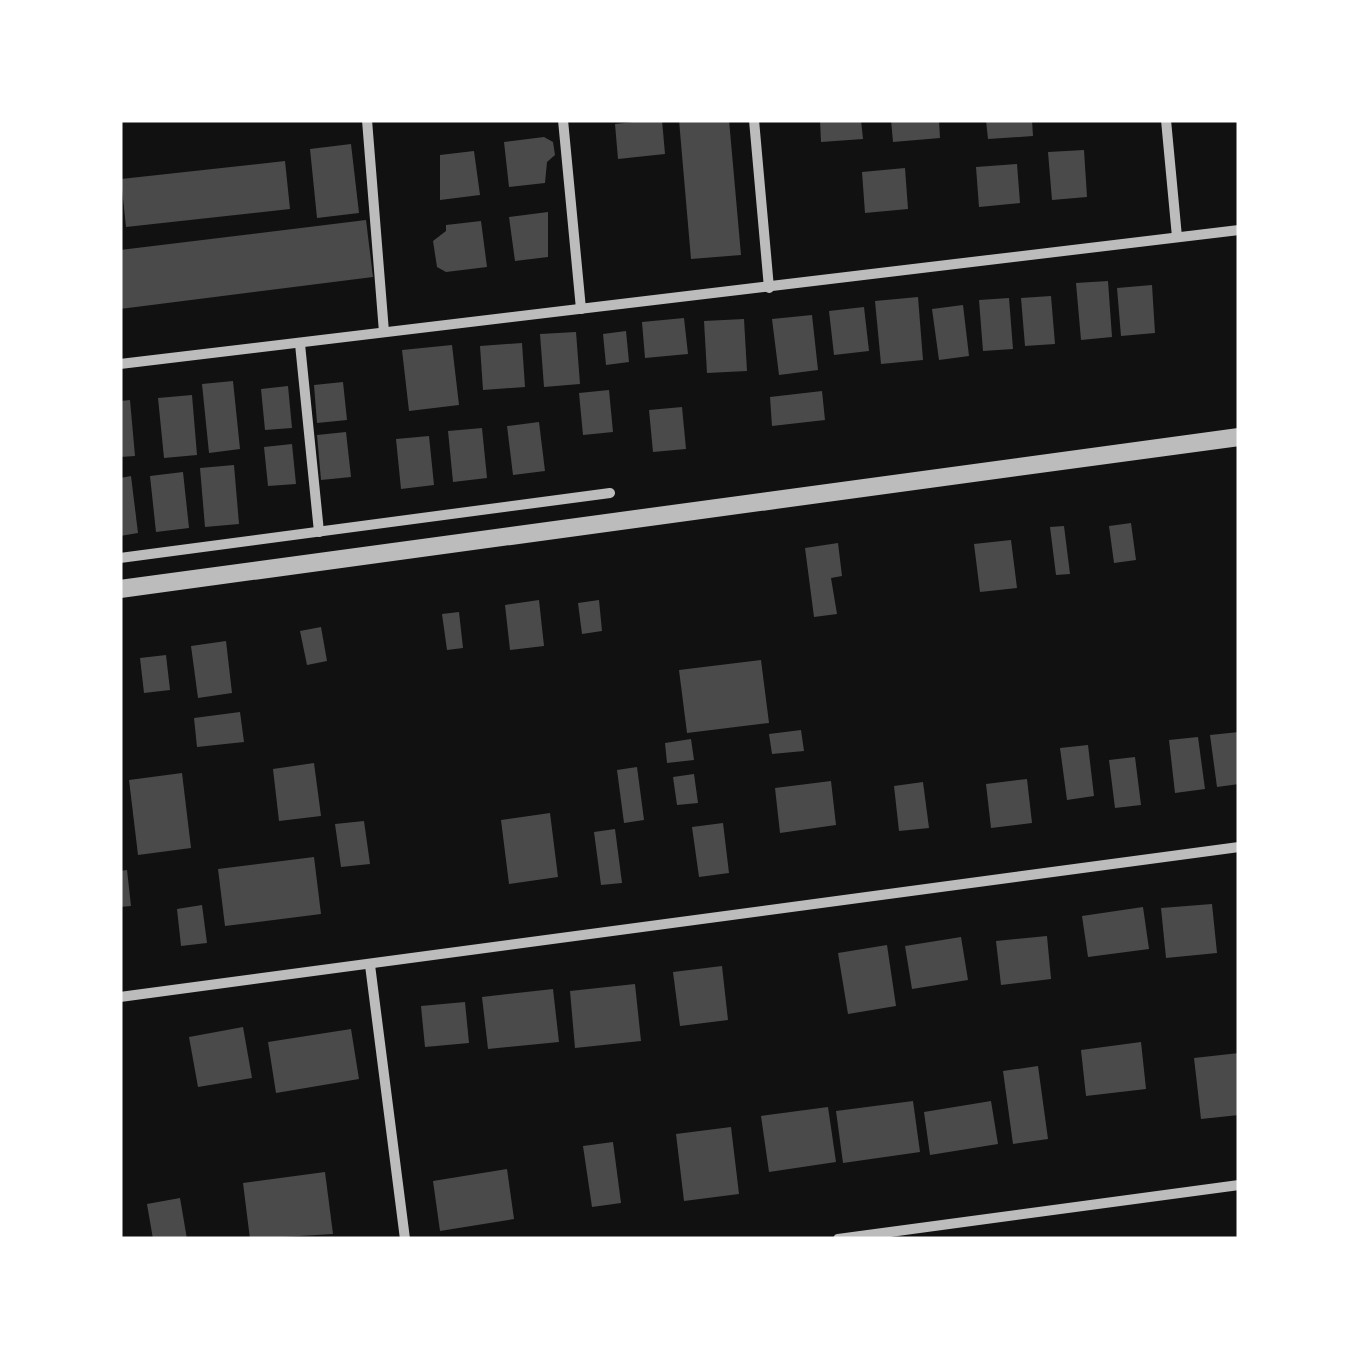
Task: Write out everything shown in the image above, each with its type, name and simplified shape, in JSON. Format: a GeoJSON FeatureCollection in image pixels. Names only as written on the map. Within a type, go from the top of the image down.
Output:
{"type":"FeatureCollection","features":[{"type":"Feature","properties":{"kind":"street"},"geometry":{"type":"LineString","coordinates":[[367,120],[384,332]]}},
{"type":"Feature","properties":{"kind":"street"},"geometry":{"type":"LineString","coordinates":[[563,120],[581,309]]}},
{"type":"Feature","properties":{"kind":"street"},"geometry":{"type":"LineString","coordinates":[[754,120],[769,288]]}},
{"type":"Feature","properties":{"kind":"street"},"geometry":{"type":"LineString","coordinates":[[1166,120],[1176,237]]}},
{"type":"Feature","properties":{"kind":"street"},"geometry":{"type":"LineString","coordinates":[[120,364],[1239,230]]}},
{"type":"Feature","properties":{"kind":"street"},"geometry":{"type":"LineString","coordinates":[[300,344],[319,532]]}},
{"type":"Feature","properties":{"kind":"street"},"geometry":{"type":"LineString","coordinates":[[120,589],[1239,437]]}},
{"type":"Feature","properties":{"kind":"street"},"geometry":{"type":"LineString","coordinates":[[120,558],[610,493]]}},
{"type":"Feature","properties":{"kind":"street"},"geometry":{"type":"LineString","coordinates":[[120,997],[1239,847]]}},
{"type":"Feature","properties":{"kind":"street"},"geometry":{"type":"LineString","coordinates":[[370,966],[405,1239]]}},
{"type":"Feature","properties":{"kind":"street"},"geometry":{"type":"LineString","coordinates":[[838,1239],[1239,1185]]}},
{"type":"Feature","properties":{"kind":"building"},"geometry":{"type":"Polygon","coordinates":[[[662,120],[665,154],[618,159],[615,124],[662,120]]]}},
{"type":"Feature","properties":{"kind":"building"},"geometry":{"type":"Polygon","coordinates":[[[679,120],[729,120],[741,255],[691,259],[679,120]]]}},
{"type":"Feature","properties":{"kind":"building"},"geometry":{"type":"Polygon","coordinates":[[[820,120],[861,120],[863,139],[821,142],[820,120]]]}},
{"type":"Feature","properties":{"kind":"building"},"geometry":{"type":"Polygon","coordinates":[[[891,120],[939,120],[940,138],[893,142],[891,120]]]}},
{"type":"Feature","properties":{"kind":"building"},"geometry":{"type":"Polygon","coordinates":[[[986,120],[1032,120],[1033,136],[988,139],[986,120]]]}},
{"type":"Feature","properties":{"kind":"building"},"geometry":{"type":"Polygon","coordinates":[[[544,137],[553,142],[555,155],[547,162],[545,183],[509,187],[504,142],[544,137]]]}},
{"type":"Feature","properties":{"kind":"building"},"geometry":{"type":"Polygon","coordinates":[[[351,144],[359,213],[317,218],[310,149],[351,144]]]}},
{"type":"Feature","properties":{"kind":"building"},"geometry":{"type":"Polygon","coordinates":[[[1084,150],[1087,197],[1052,200],[1048,152],[1084,150]]]}},
{"type":"Feature","properties":{"kind":"building"},"geometry":{"type":"Polygon","coordinates":[[[474,151],[480,195],[440,200],[440,155],[474,151]]]}},
{"type":"Feature","properties":{"kind":"building"},"geometry":{"type":"Polygon","coordinates":[[[285,161],[290,209],[126,227],[121,179],[285,161]]]}},
{"type":"Feature","properties":{"kind":"building"},"geometry":{"type":"Polygon","coordinates":[[[1017,164],[1020,203],[979,207],[976,167],[1017,164]]]}},
{"type":"Feature","properties":{"kind":"building"},"geometry":{"type":"Polygon","coordinates":[[[905,168],[908,209],[865,213],[862,172],[905,168]]]}},
{"type":"Feature","properties":{"kind":"building"},"geometry":{"type":"Polygon","coordinates":[[[548,212],[548,257],[515,261],[509,217],[548,212]]]}},
{"type":"Feature","properties":{"kind":"building"},"geometry":{"type":"Polygon","coordinates":[[[366,220],[373,277],[120,309],[120,250],[366,220]]]}},
{"type":"Feature","properties":{"kind":"building"},"geometry":{"type":"Polygon","coordinates":[[[481,221],[487,267],[446,272],[437,267],[433,241],[446,231],[446,225],[481,221]]]}},
{"type":"Feature","properties":{"kind":"building"},"geometry":{"type":"Polygon","coordinates":[[[1108,281],[1112,337],[1081,340],[1076,283],[1108,281]]]}},
{"type":"Feature","properties":{"kind":"building"},"geometry":{"type":"Polygon","coordinates":[[[1152,285],[1155,333],[1121,336],[1117,288],[1152,285]]]}},
{"type":"Feature","properties":{"kind":"building"},"geometry":{"type":"Polygon","coordinates":[[[1051,296],[1055,344],[1025,346],[1021,298],[1051,296]]]}},
{"type":"Feature","properties":{"kind":"building"},"geometry":{"type":"Polygon","coordinates":[[[918,297],[923,360],[881,364],[875,301],[918,297]]]}},
{"type":"Feature","properties":{"kind":"building"},"geometry":{"type":"Polygon","coordinates":[[[1009,298],[1013,349],[983,351],[979,300],[1009,298]]]}},
{"type":"Feature","properties":{"kind":"building"},"geometry":{"type":"Polygon","coordinates":[[[963,305],[969,356],[939,360],[932,309],[963,305]]]}},
{"type":"Feature","properties":{"kind":"building"},"geometry":{"type":"Polygon","coordinates":[[[864,307],[869,351],[834,355],[829,311],[864,307]]]}},
{"type":"Feature","properties":{"kind":"building"},"geometry":{"type":"Polygon","coordinates":[[[812,315],[818,370],[779,375],[772,319],[812,315]]]}},
{"type":"Feature","properties":{"kind":"building"},"geometry":{"type":"Polygon","coordinates":[[[684,318],[688,354],[645,358],[642,322],[684,318]]]}},
{"type":"Feature","properties":{"kind":"building"},"geometry":{"type":"Polygon","coordinates":[[[744,319],[747,371],[707,373],[704,321],[744,319]]]}},
{"type":"Feature","properties":{"kind":"building"},"geometry":{"type":"Polygon","coordinates":[[[626,331],[629,362],[606,365],[603,334],[626,331]]]}},
{"type":"Feature","properties":{"kind":"building"},"geometry":{"type":"Polygon","coordinates":[[[576,332],[580,384],[544,387],[540,334],[576,332]]]}},
{"type":"Feature","properties":{"kind":"building"},"geometry":{"type":"Polygon","coordinates":[[[522,343],[525,387],[483,390],[480,346],[522,343]]]}},
{"type":"Feature","properties":{"kind":"building"},"geometry":{"type":"Polygon","coordinates":[[[452,345],[459,405],[409,411],[402,350],[452,345]]]}},
{"type":"Feature","properties":{"kind":"building"},"geometry":{"type":"Polygon","coordinates":[[[233,381],[240,449],[209,453],[202,384],[233,381]]]}},
{"type":"Feature","properties":{"kind":"building"},"geometry":{"type":"Polygon","coordinates":[[[343,382],[347,420],[317,423],[314,385],[343,382]]]}},
{"type":"Feature","properties":{"kind":"building"},"geometry":{"type":"Polygon","coordinates":[[[288,386],[292,428],[265,430],[261,389],[288,386]]]}},
{"type":"Feature","properties":{"kind":"building"},"geometry":{"type":"Polygon","coordinates":[[[609,390],[613,432],[583,435],[579,393],[609,390]]]}},
{"type":"Feature","properties":{"kind":"building"},"geometry":{"type":"Polygon","coordinates":[[[822,391],[825,420],[772,426],[770,397],[822,391]]]}},
{"type":"Feature","properties":{"kind":"building"},"geometry":{"type":"Polygon","coordinates":[[[192,395],[197,455],[164,458],[158,398],[192,395]]]}},
{"type":"Feature","properties":{"kind":"building"},"geometry":{"type":"Polygon","coordinates":[[[130,400],[135,456],[120,457],[120,401],[130,400]]]}},
{"type":"Feature","properties":{"kind":"building"},"geometry":{"type":"Polygon","coordinates":[[[682,407],[686,449],[653,452],[649,410],[682,407]]]}},
{"type":"Feature","properties":{"kind":"building"},"geometry":{"type":"Polygon","coordinates":[[[539,422],[545,471],[513,475],[507,426],[539,422]]]}},
{"type":"Feature","properties":{"kind":"building"},"geometry":{"type":"Polygon","coordinates":[[[482,428],[487,478],[453,482],[448,431],[482,428]]]}},
{"type":"Feature","properties":{"kind":"building"},"geometry":{"type":"Polygon","coordinates":[[[346,432],[351,477],[321,480],[317,435],[346,432]]]}},
{"type":"Feature","properties":{"kind":"building"},"geometry":{"type":"Polygon","coordinates":[[[429,436],[434,485],[401,489],[396,439],[429,436]]]}},
{"type":"Feature","properties":{"kind":"building"},"geometry":{"type":"Polygon","coordinates":[[[292,444],[296,484],[268,486],[264,447],[292,444]]]}},
{"type":"Feature","properties":{"kind":"building"},"geometry":{"type":"Polygon","coordinates":[[[234,465],[239,524],[205,527],[200,468],[234,465]]]}},
{"type":"Feature","properties":{"kind":"building"},"geometry":{"type":"Polygon","coordinates":[[[183,472],[189,528],[156,532],[150,476],[183,472]]]}},
{"type":"Feature","properties":{"kind":"building"},"geometry":{"type":"Polygon","coordinates":[[[131,476],[138,533],[120,536],[120,478],[131,476]]]}},
{"type":"Feature","properties":{"kind":"building"},"geometry":{"type":"Polygon","coordinates":[[[1131,523],[1136,560],[1114,563],[1109,526],[1131,523]]]}},
{"type":"Feature","properties":{"kind":"building"},"geometry":{"type":"Polygon","coordinates":[[[1064,526],[1070,574],[1056,575],[1050,527],[1064,526]]]}},
{"type":"Feature","properties":{"kind":"building"},"geometry":{"type":"Polygon","coordinates":[[[1011,540],[1017,588],[980,592],[974,544],[1011,540]]]}},
{"type":"Feature","properties":{"kind":"building"},"geometry":{"type":"Polygon","coordinates":[[[838,543],[842,576],[831,578],[837,614],[814,617],[805,548],[838,543]]]}},
{"type":"Feature","properties":{"kind":"building"},"geometry":{"type":"Polygon","coordinates":[[[539,600],[544,646],[510,650],[505,605],[539,600]]]}},
{"type":"Feature","properties":{"kind":"building"},"geometry":{"type":"Polygon","coordinates":[[[599,600],[602,631],[582,634],[578,603],[599,600]]]}},
{"type":"Feature","properties":{"kind":"building"},"geometry":{"type":"Polygon","coordinates":[[[459,612],[463,648],[447,650],[442,614],[459,612]]]}},
{"type":"Feature","properties":{"kind":"building"},"geometry":{"type":"Polygon","coordinates":[[[321,627],[327,661],[307,665],[300,631],[321,627]]]}},
{"type":"Feature","properties":{"kind":"building"},"geometry":{"type":"Polygon","coordinates":[[[226,641],[232,693],[198,698],[191,646],[226,641]]]}},
{"type":"Feature","properties":{"kind":"building"},"geometry":{"type":"Polygon","coordinates":[[[166,655],[170,690],[144,693],[140,658],[166,655]]]}},
{"type":"Feature","properties":{"kind":"building"},"geometry":{"type":"Polygon","coordinates":[[[761,660],[769,723],[687,733],[679,670],[761,660]]]}},
{"type":"Feature","properties":{"kind":"building"},"geometry":{"type":"Polygon","coordinates":[[[240,712],[244,742],[197,747],[194,718],[240,712]]]}},
{"type":"Feature","properties":{"kind":"building"},"geometry":{"type":"Polygon","coordinates":[[[801,730],[804,751],[772,754],[769,734],[801,730]]]}},
{"type":"Feature","properties":{"kind":"building"},"geometry":{"type":"Polygon","coordinates":[[[1239,732],[1239,784],[1217,787],[1210,735],[1239,732]]]}},
{"type":"Feature","properties":{"kind":"building"},"geometry":{"type":"Polygon","coordinates":[[[1198,737],[1205,789],[1175,793],[1169,740],[1198,737]]]}},
{"type":"Feature","properties":{"kind":"building"},"geometry":{"type":"Polygon","coordinates":[[[691,739],[694,760],[667,763],[665,743],[691,739]]]}},
{"type":"Feature","properties":{"kind":"building"},"geometry":{"type":"Polygon","coordinates":[[[1088,745],[1094,796],[1067,800],[1060,748],[1088,745]]]}},
{"type":"Feature","properties":{"kind":"building"},"geometry":{"type":"Polygon","coordinates":[[[1135,757],[1141,805],[1115,808],[1109,760],[1135,757]]]}},
{"type":"Feature","properties":{"kind":"building"},"geometry":{"type":"Polygon","coordinates":[[[314,763],[321,816],[279,821],[273,769],[314,763]]]}},
{"type":"Feature","properties":{"kind":"building"},"geometry":{"type":"Polygon","coordinates":[[[637,767],[644,820],[624,823],[617,770],[637,767]]]}},
{"type":"Feature","properties":{"kind":"building"},"geometry":{"type":"Polygon","coordinates":[[[182,773],[191,848],[138,855],[129,780],[182,773]]]}},
{"type":"Feature","properties":{"kind":"building"},"geometry":{"type":"Polygon","coordinates":[[[694,774],[698,803],[677,805],[673,777],[694,774]]]}},
{"type":"Feature","properties":{"kind":"building"},"geometry":{"type":"Polygon","coordinates":[[[1027,779],[1032,823],[991,828],[986,784],[1027,779]]]}},
{"type":"Feature","properties":{"kind":"building"},"geometry":{"type":"Polygon","coordinates":[[[831,781],[836,825],[780,833],[775,788],[831,781]]]}},
{"type":"Feature","properties":{"kind":"building"},"geometry":{"type":"Polygon","coordinates":[[[923,782],[929,828],[899,831],[894,786],[923,782]]]}},
{"type":"Feature","properties":{"kind":"building"},"geometry":{"type":"Polygon","coordinates":[[[550,813],[558,877],[509,884],[501,820],[550,813]]]}},
{"type":"Feature","properties":{"kind":"building"},"geometry":{"type":"Polygon","coordinates":[[[364,821],[370,864],[341,867],[335,824],[364,821]]]}},
{"type":"Feature","properties":{"kind":"building"},"geometry":{"type":"Polygon","coordinates":[[[723,823],[729,873],[699,877],[692,827],[723,823]]]}},
{"type":"Feature","properties":{"kind":"building"},"geometry":{"type":"Polygon","coordinates":[[[615,829],[622,883],[601,885],[594,832],[615,829]]]}},
{"type":"Feature","properties":{"kind":"building"},"geometry":{"type":"Polygon","coordinates":[[[314,857],[321,914],[225,926],[218,869],[314,857]]]}},
{"type":"Feature","properties":{"kind":"building"},"geometry":{"type":"Polygon","coordinates":[[[127,870],[131,906],[120,907],[120,871],[127,870]]]}},
{"type":"Feature","properties":{"kind":"building"},"geometry":{"type":"Polygon","coordinates":[[[1212,904],[1217,953],[1166,958],[1161,908],[1212,904]]]}},
{"type":"Feature","properties":{"kind":"building"},"geometry":{"type":"Polygon","coordinates":[[[202,905],[207,943],[181,946],[177,909],[202,905]]]}},
{"type":"Feature","properties":{"kind":"building"},"geometry":{"type":"Polygon","coordinates":[[[1143,907],[1149,949],[1088,957],[1082,916],[1143,907]]]}},
{"type":"Feature","properties":{"kind":"building"},"geometry":{"type":"Polygon","coordinates":[[[1047,936],[1051,979],[1001,985],[996,941],[1047,936]]]}},
{"type":"Feature","properties":{"kind":"building"},"geometry":{"type":"Polygon","coordinates":[[[961,937],[968,980],[912,989],[905,946],[961,937]]]}},
{"type":"Feature","properties":{"kind":"building"},"geometry":{"type":"Polygon","coordinates":[[[887,945],[896,1006],[848,1014],[838,953],[887,945]]]}},
{"type":"Feature","properties":{"kind":"building"},"geometry":{"type":"Polygon","coordinates":[[[722,966],[728,1020],[680,1026],[673,972],[722,966]]]}},
{"type":"Feature","properties":{"kind":"building"},"geometry":{"type":"Polygon","coordinates":[[[635,984],[641,1041],[575,1048],[570,991],[635,984]]]}},
{"type":"Feature","properties":{"kind":"building"},"geometry":{"type":"Polygon","coordinates":[[[553,989],[559,1042],[488,1049],[482,997],[553,989]]]}},
{"type":"Feature","properties":{"kind":"building"},"geometry":{"type":"Polygon","coordinates":[[[465,1002],[469,1043],[425,1047],[421,1006],[465,1002]]]}},
{"type":"Feature","properties":{"kind":"building"},"geometry":{"type":"Polygon","coordinates":[[[243,1027],[252,1078],[198,1087],[189,1037],[243,1027]]]}},
{"type":"Feature","properties":{"kind":"building"},"geometry":{"type":"Polygon","coordinates":[[[351,1029],[359,1079],[276,1093],[268,1042],[351,1029]]]}},
{"type":"Feature","properties":{"kind":"building"},"geometry":{"type":"Polygon","coordinates":[[[1141,1042],[1146,1089],[1086,1096],[1081,1050],[1141,1042]]]}},
{"type":"Feature","properties":{"kind":"building"},"geometry":{"type":"Polygon","coordinates":[[[1239,1053],[1239,1115],[1201,1119],[1194,1058],[1239,1053]]]}},
{"type":"Feature","properties":{"kind":"building"},"geometry":{"type":"Polygon","coordinates":[[[1038,1066],[1048,1139],[1013,1144],[1003,1071],[1038,1066]]]}},
{"type":"Feature","properties":{"kind":"building"},"geometry":{"type":"Polygon","coordinates":[[[913,1101],[920,1152],[843,1163],[836,1111],[913,1101]]]}},
{"type":"Feature","properties":{"kind":"building"},"geometry":{"type":"Polygon","coordinates":[[[991,1101],[998,1144],[930,1155],[924,1112],[991,1101]]]}},
{"type":"Feature","properties":{"kind":"building"},"geometry":{"type":"Polygon","coordinates":[[[828,1107],[836,1162],[769,1172],[761,1116],[828,1107]]]}},
{"type":"Feature","properties":{"kind":"building"},"geometry":{"type":"Polygon","coordinates":[[[731,1127],[739,1194],[684,1201],[676,1134],[731,1127]]]}},
{"type":"Feature","properties":{"kind":"building"},"geometry":{"type":"Polygon","coordinates":[[[613,1142],[621,1203],[592,1207],[583,1146],[613,1142]]]}},
{"type":"Feature","properties":{"kind":"building"},"geometry":{"type":"Polygon","coordinates":[[[507,1169],[514,1219],[440,1231],[433,1181],[507,1169]]]}},
{"type":"Feature","properties":{"kind":"building"},"geometry":{"type":"Polygon","coordinates":[[[325,1172],[333,1234],[250,1239],[243,1183],[325,1172]]]}},
{"type":"Feature","properties":{"kind":"building"},"geometry":{"type":"Polygon","coordinates":[[[180,1198],[187,1239],[153,1239],[147,1204],[180,1198]]]}}]}
